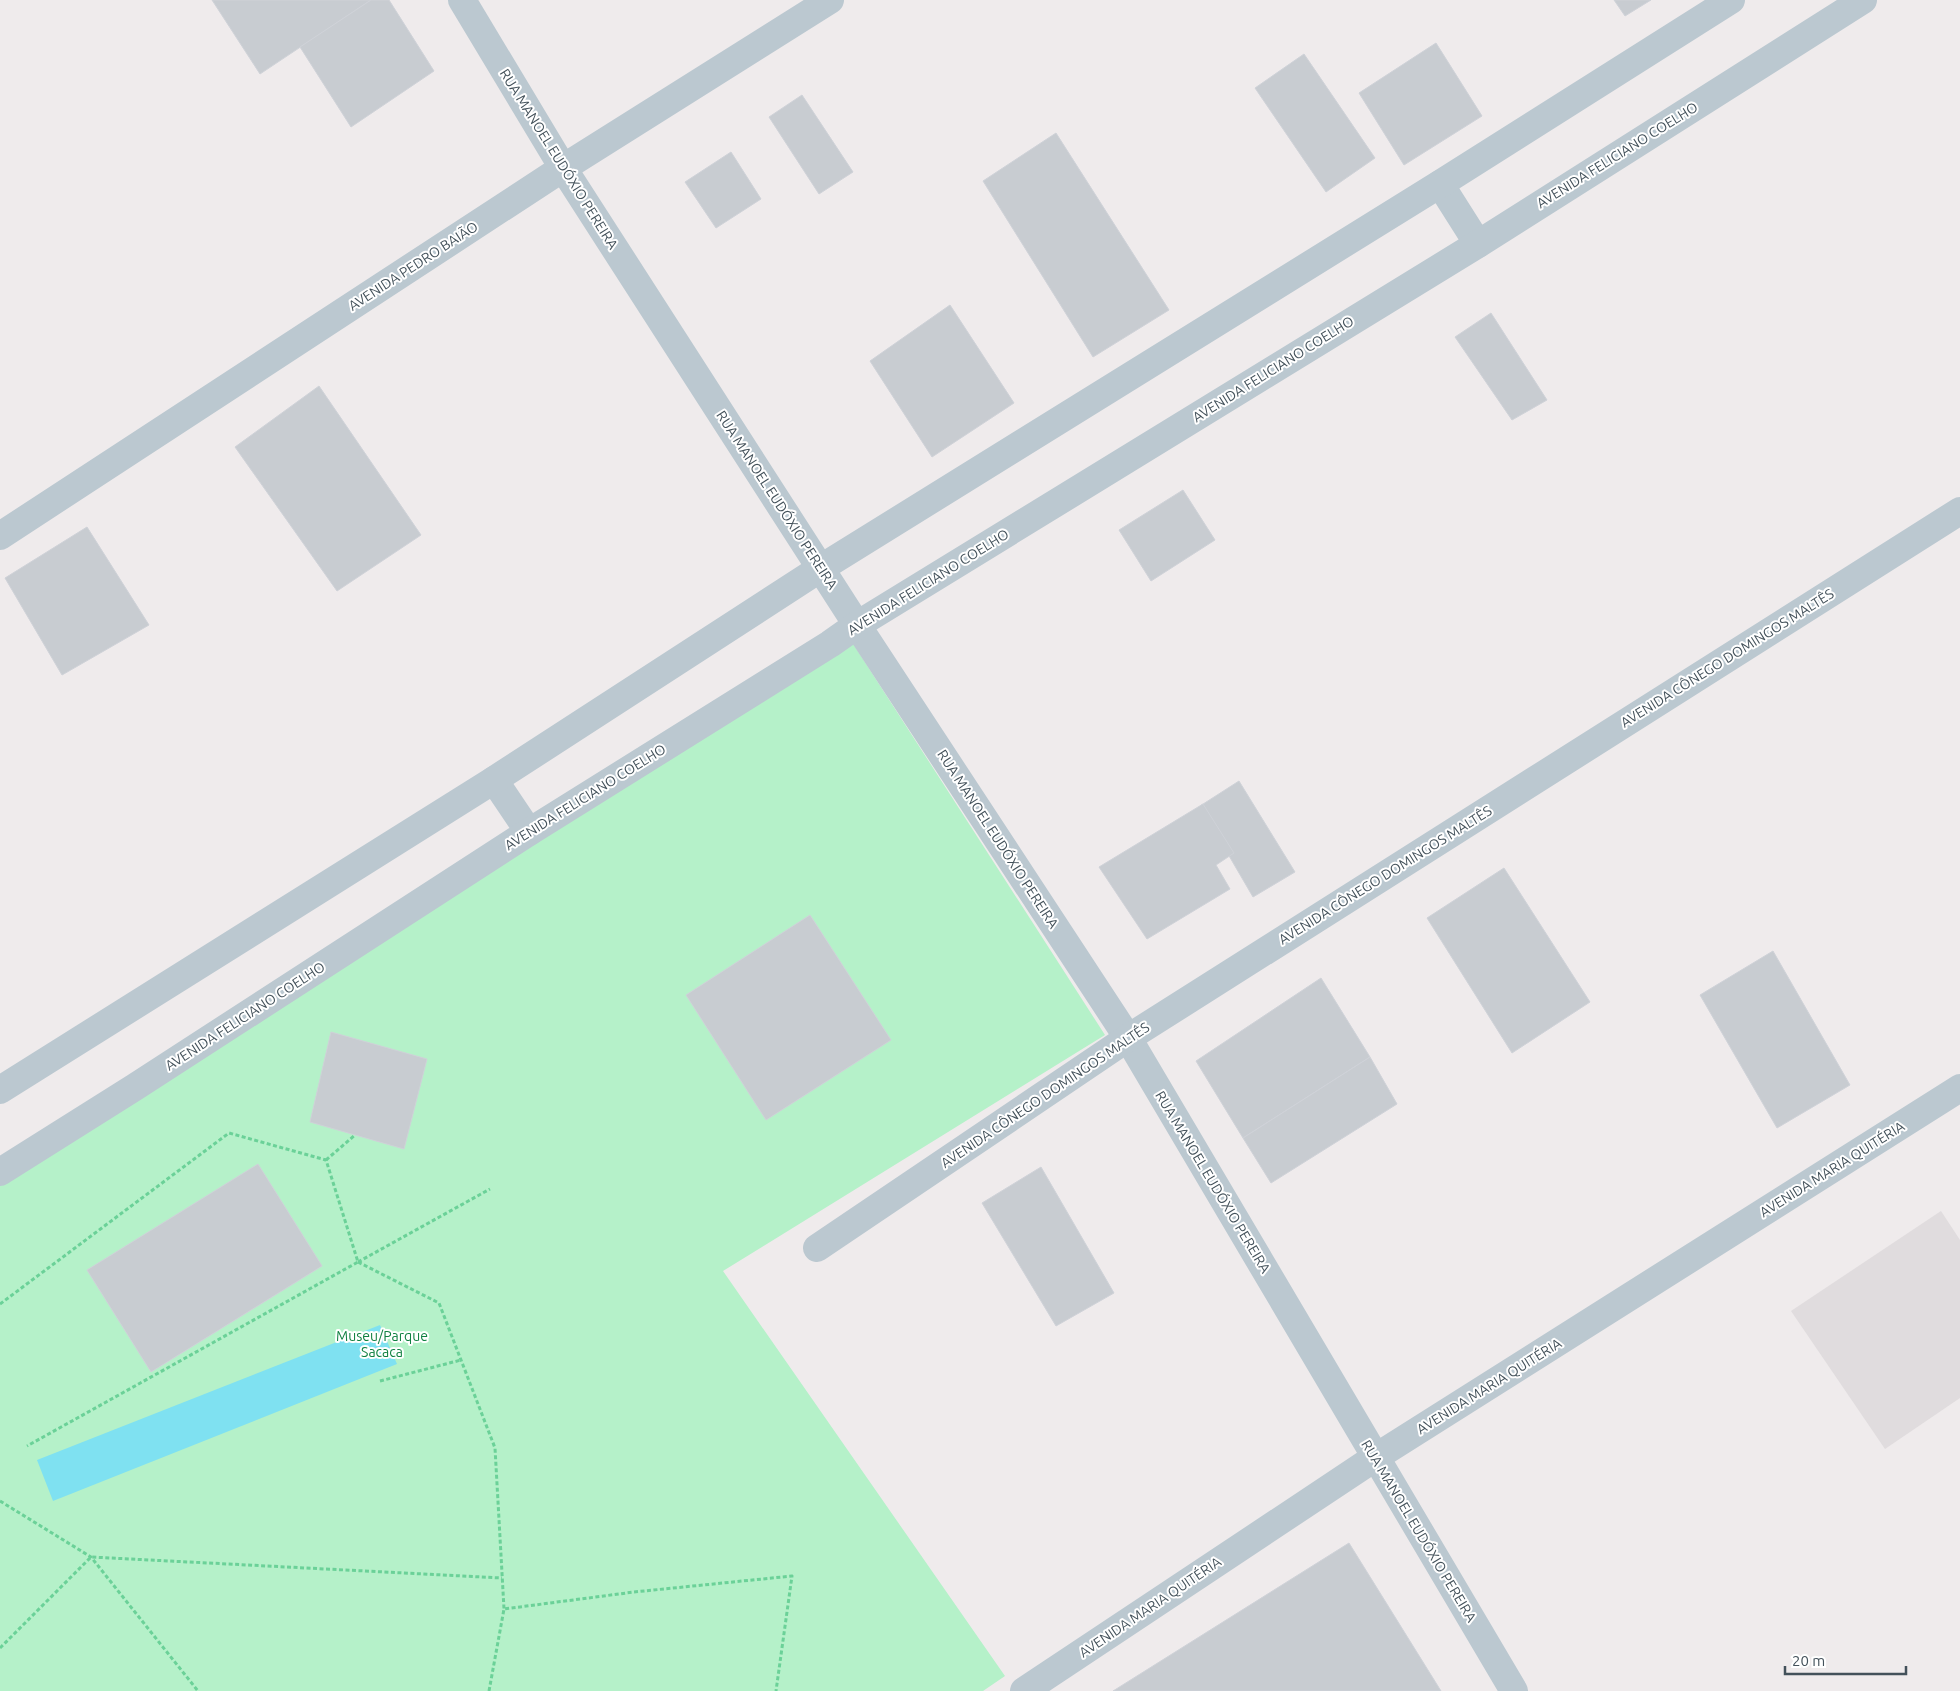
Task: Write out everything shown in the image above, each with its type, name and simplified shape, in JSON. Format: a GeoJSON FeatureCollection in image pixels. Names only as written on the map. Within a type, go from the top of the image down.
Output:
{"type":"FeatureCollection","features":[{"type":"Feature","properties":{"kind":"street","name":"RUA MANOEL EUDÓXIO PEREIRA"},"geometry":{"type":"LineString","coordinates":[[462,0],[563,168],[857,625],[1128,1038],[1514,1691]]}},
{"type":"Feature","properties":{"kind":"street","name":"AVENIDA PEDRO BAIÃO"},"geometry":{"type":"LineString","coordinates":[[0,536],[563,168],[830,0]]}},
{"type":"Feature","properties":{"kind":"street"},"geometry":{"type":"LineString","coordinates":[[0,1090],[494,780],[821,568],[1440,184],[1731,0]]}},
{"type":"Feature","properties":{"kind":"street","name":"AVENIDA FELICIANO COELHO"},"geometry":{"type":"LineString","coordinates":[[0,1172],[529,832],[830,644],[857,625],[1478,244],[1863,0]]}},
{"type":"Feature","properties":{"kind":"street"},"geometry":{"type":"LineString","coordinates":[[1440,184],[1478,244]]}},
{"type":"Feature","properties":{"kind":"street","name":"AVENIDA CÔNEGO DOMINGOS MALTÊS"},"geometry":{"type":"LineString","coordinates":[[817,1248],[1128,1038],[1960,511]]}},
{"type":"Feature","properties":{"kind":"street"},"geometry":{"type":"LineString","coordinates":[[494,780],[529,832]]}},
{"type":"Feature","properties":{"kind":"street","name":"AVENIDA MARIA QUITÉRIA"},"geometry":{"type":"LineString","coordinates":[[1024,1691],[1376,1457],[1960,1088]]}},
{"type":"Feature","properties":{"kind":"path"},"geometry":{"type":"LineString","coordinates":[[0,1304],[229,1133],[326,1160]]}},
{"type":"Feature","properties":{"kind":"path"},"geometry":{"type":"LineString","coordinates":[[326,1160],[356,1135]]}},
{"type":"Feature","properties":{"kind":"path"},"geometry":{"type":"LineString","coordinates":[[326,1160],[358,1262],[439,1303],[494,1448],[504,1609],[490,1691]]}},
{"type":"Feature","properties":{"kind":"path"},"geometry":{"type":"LineString","coordinates":[[27,1446],[490,1189]]}},
{"type":"Feature","properties":{"kind":"path"},"geometry":{"type":"LineString","coordinates":[[380,1381],[461,1360]]}},
{"type":"Feature","properties":{"kind":"path"},"geometry":{"type":"LineString","coordinates":[[0,1501],[91,1557],[198,1691]]}},
{"type":"Feature","properties":{"kind":"path"},"geometry":{"type":"LineString","coordinates":[[0,1648],[91,1557],[502,1578]]}},
{"type":"Feature","properties":{"kind":"path"},"geometry":{"type":"LineString","coordinates":[[504,1609],[634,1592],[792,1576],[776,1691]]}},
{"type":"Feature","properties":{"kind":"shaded area"},"geometry":{"type":"Polygon","coordinates":[[[1941,1211],[1960,1240],[1960,1398],[1885,1449],[1791,1311],[1941,1211]]]}},
{"type":"Feature","properties":{"kind":"green space","name":"Museu/Parque Sacaca"},"geometry":{"type":"Polygon","coordinates":[[[850,639],[1105,1035],[723,1271],[1005,1676],[983,1691],[0,1691],[0,1177],[850,639]]]}},
{"type":"Feature","properties":{"kind":"water"},"geometry":{"type":"Polygon","coordinates":[[[380,1325],[397,1364],[53,1501],[37,1460],[380,1325]]]}},
{"type":"Feature","properties":{"kind":"building"},"geometry":{"type":"Polygon","coordinates":[[[212,0],[371,0],[260,74],[212,0]]]}},
{"type":"Feature","properties":{"kind":"building"},"geometry":{"type":"Polygon","coordinates":[[[371,0],[389,0],[434,71],[351,127],[300,47],[371,0]]]}},
{"type":"Feature","properties":{"kind":"building"},"geometry":{"type":"Polygon","coordinates":[[[1614,0],[1651,0],[1625,16],[1614,0]]]}},
{"type":"Feature","properties":{"kind":"building"},"geometry":{"type":"Polygon","coordinates":[[[1436,43],[1482,116],[1404,165],[1359,93],[1436,43]]]}},
{"type":"Feature","properties":{"kind":"building"},"geometry":{"type":"Polygon","coordinates":[[[1304,54],[1375,158],[1326,192],[1255,88],[1304,54]]]}},
{"type":"Feature","properties":{"kind":"building"},"geometry":{"type":"Polygon","coordinates":[[[802,95],[853,172],[819,194],[769,117],[802,95]]]}},
{"type":"Feature","properties":{"kind":"building"},"geometry":{"type":"Polygon","coordinates":[[[1056,133],[1169,310],[1093,357],[983,181],[1056,133]]]}},
{"type":"Feature","properties":{"kind":"building"},"geometry":{"type":"Polygon","coordinates":[[[731,152],[761,199],[716,228],[685,182],[731,152]]]}},
{"type":"Feature","properties":{"kind":"building"},"geometry":{"type":"Polygon","coordinates":[[[950,305],[1014,403],[932,457],[870,361],[950,305]]]}},
{"type":"Feature","properties":{"kind":"building"},"geometry":{"type":"Polygon","coordinates":[[[1491,313],[1547,400],[1512,420],[1455,337],[1491,313]]]}},
{"type":"Feature","properties":{"kind":"building"},"geometry":{"type":"Polygon","coordinates":[[[319,386],[421,535],[337,591],[235,447],[319,386]]]}},
{"type":"Feature","properties":{"kind":"building"},"geometry":{"type":"Polygon","coordinates":[[[1183,490],[1215,540],[1151,581],[1119,530],[1183,490]]]}},
{"type":"Feature","properties":{"kind":"building"},"geometry":{"type":"Polygon","coordinates":[[[87,527],[149,625],[62,675],[5,578],[87,527]]]}},
{"type":"Feature","properties":{"kind":"building"},"geometry":{"type":"Polygon","coordinates":[[[1239,781],[1295,872],[1253,897],[1200,806],[1239,781]]]}},
{"type":"Feature","properties":{"kind":"building"},"geometry":{"type":"Polygon","coordinates":[[[1203,804],[1234,853],[1216,865],[1230,889],[1147,939],[1099,867],[1203,804]]]}},
{"type":"Feature","properties":{"kind":"building"},"geometry":{"type":"Polygon","coordinates":[[[1504,868],[1590,1002],[1512,1053],[1427,918],[1504,868]]]}},
{"type":"Feature","properties":{"kind":"building"},"geometry":{"type":"Polygon","coordinates":[[[810,915],[891,1040],[766,1120],[686,995],[810,915]]]}},
{"type":"Feature","properties":{"kind":"building"},"geometry":{"type":"Polygon","coordinates":[[[1773,951],[1850,1085],[1777,1128],[1700,995],[1773,951]]]}},
{"type":"Feature","properties":{"kind":"building"},"geometry":{"type":"Polygon","coordinates":[[[1321,978],[1370,1057],[1243,1138],[1196,1061],[1321,978]]]}},
{"type":"Feature","properties":{"kind":"building"},"geometry":{"type":"Polygon","coordinates":[[[331,1032],[427,1059],[404,1149],[310,1122],[331,1032]]]}},
{"type":"Feature","properties":{"kind":"building"},"geometry":{"type":"Polygon","coordinates":[[[1370,1057],[1397,1104],[1271,1183],[1243,1138],[1370,1057]]]}},
{"type":"Feature","properties":{"kind":"building"},"geometry":{"type":"Polygon","coordinates":[[[258,1164],[322,1266],[151,1372],[87,1270],[258,1164]]]}},
{"type":"Feature","properties":{"kind":"building"},"geometry":{"type":"Polygon","coordinates":[[[1041,1167],[1114,1293],[1056,1326],[982,1203],[1041,1167]]]}},
{"type":"Feature","properties":{"kind":"building"},"geometry":{"type":"Polygon","coordinates":[[[1349,1543],[1441,1691],[1113,1691],[1349,1543]]]}}]}
